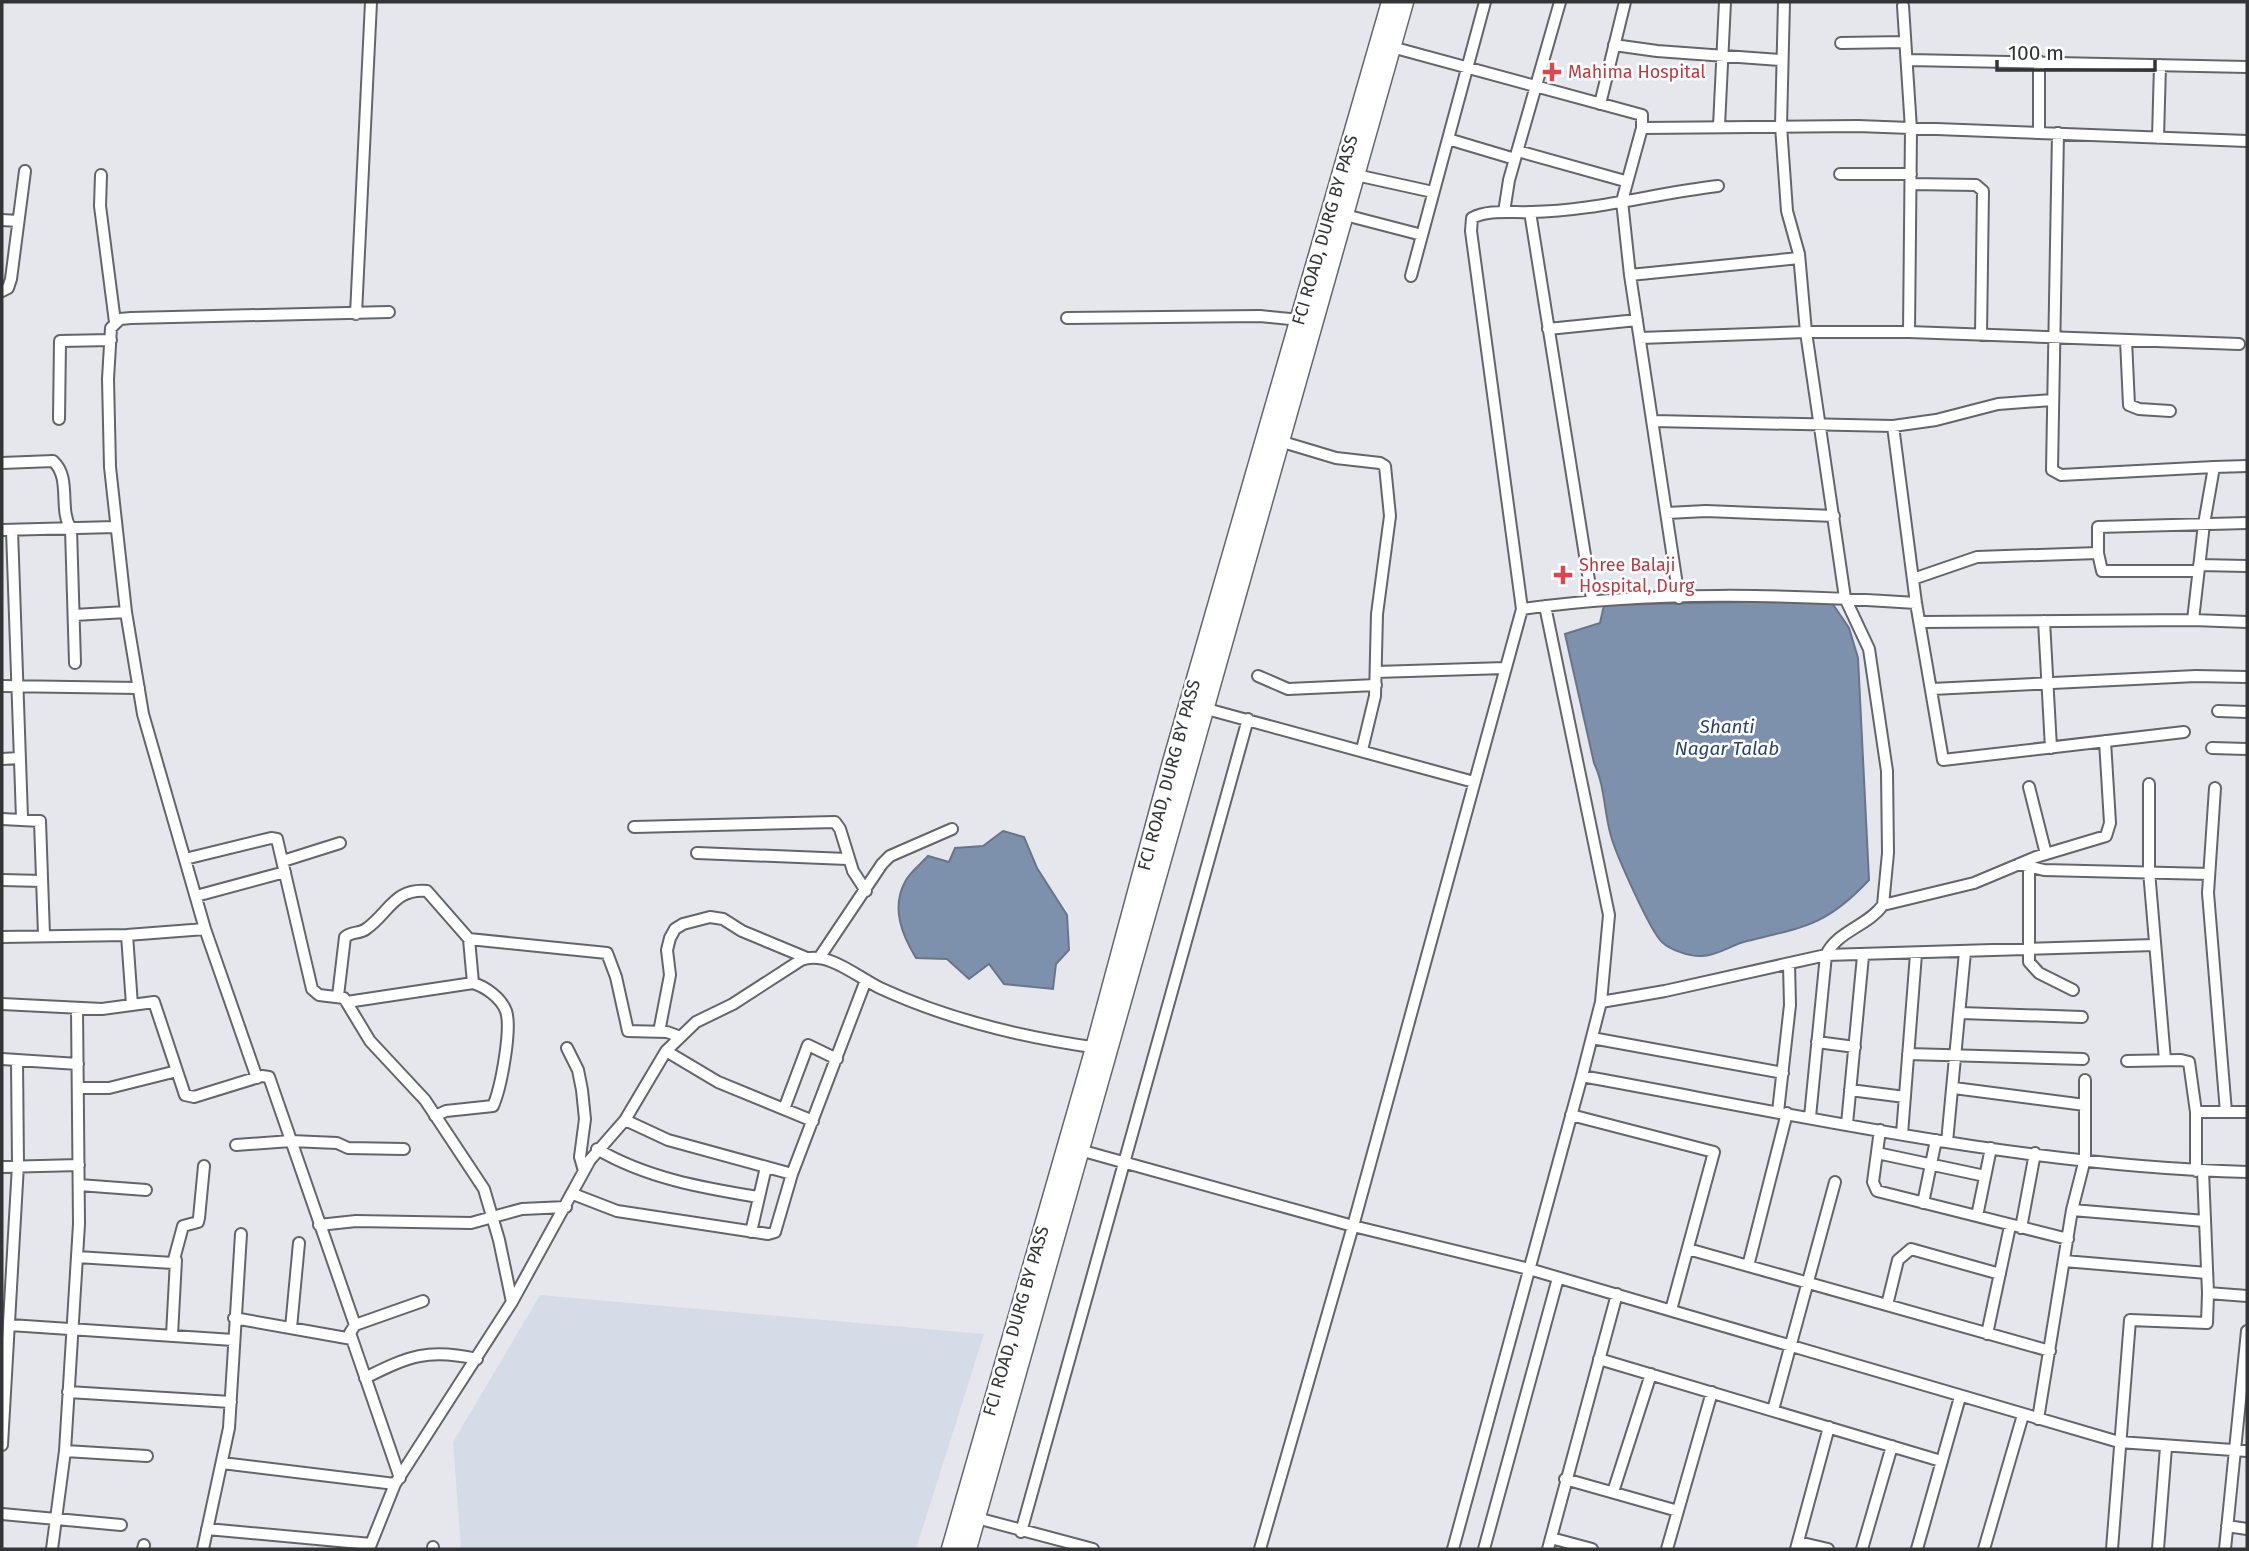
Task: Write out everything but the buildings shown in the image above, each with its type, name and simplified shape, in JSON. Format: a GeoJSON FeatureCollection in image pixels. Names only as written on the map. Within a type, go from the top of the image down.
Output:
{"type":"FeatureCollection","features":[{"type":"Feature","properties":{"kind":"main road","name":"FCI ROAD, DURG BY PASS"},"geometry":{"type":"LineString","coordinates":[[1102,1049],[1172,762],[1345,215],[1386,46],[1391,2]]}},
{"type":"Feature","properties":{"kind":"main road","name":"FCI ROAD, DURG BY PASS"},"geometry":{"type":"LineString","coordinates":[[951,1549],[968,1515],[1203,708],[1273,440],[1300,320],[1386,46],[1404,2]]}},
{"type":"Feature","properties":{"kind":"main road","name":"FCI ROAD, DURG BY PASS"},"geometry":{"type":"LineString","coordinates":[[967,1549],[968,1515]]}},
{"type":"Feature","properties":{"kind":"street"},"geometry":{"type":"LineString","coordinates":[[356,314],[371,2]]}},
{"type":"Feature","properties":{"kind":"street"},"geometry":{"type":"LineString","coordinates":[[1411,276],[1485,2]]}},
{"type":"Feature","properties":{"kind":"street"},"geometry":{"type":"LineString","coordinates":[[1504,212],[1517,155],[1560,2]]}},
{"type":"Feature","properties":{"kind":"street"},"geometry":{"type":"LineString","coordinates":[[1600,104],[1625,2]]}},
{"type":"Feature","properties":{"kind":"street"},"geometry":{"type":"LineString","coordinates":[[1719,126],[1725,2]]}},
{"type":"Feature","properties":{"kind":"street"},"geometry":{"type":"LineString","coordinates":[[1784,2],[1780,60],[1787,211],[1799,258],[1805,332],[1844,598],[1869,649],[1887,771],[1888,853],[1883,905],[1877,913],[1835,941],[1826,955],[1810,1117]]}},
{"type":"Feature","properties":{"kind":"street"},"geometry":{"type":"LineString","coordinates":[[1903,6],[1912,129],[1909,332]]}},
{"type":"Feature","properties":{"kind":"street"},"geometry":{"type":"LineString","coordinates":[[1841,43],[1905,42]]}},
{"type":"Feature","properties":{"kind":"street"},"geometry":{"type":"LineString","coordinates":[[1614,45],[1780,60]]}},
{"type":"Feature","properties":{"kind":"street"},"geometry":{"type":"LineString","coordinates":[[1386,46],[1642,115],[1642,128],[1625,181],[1622,201],[1630,275],[1679,598]]}},
{"type":"Feature","properties":{"kind":"street"},"geometry":{"type":"LineString","coordinates":[[1908,60],[2247,68]]}},
{"type":"Feature","properties":{"kind":"street"},"geometry":{"type":"LineString","coordinates":[[2039,61],[2039,132]]}},
{"type":"Feature","properties":{"kind":"street"},"geometry":{"type":"LineString","coordinates":[[2158,138],[2160,65]]}},
{"type":"Feature","properties":{"kind":"street"},"geometry":{"type":"LineString","coordinates":[[1642,128],[1781,126],[2039,132],[2247,141]]}},
{"type":"Feature","properties":{"kind":"street"},"geometry":{"type":"LineString","coordinates":[[2058,133],[2051,467],[2055,473],[2247,466]]}},
{"type":"Feature","properties":{"kind":"street"},"geometry":{"type":"LineString","coordinates":[[1448,139],[1625,181]]}},
{"type":"Feature","properties":{"kind":"street"},"geometry":{"type":"LineString","coordinates":[[2,291],[8,288],[11,279],[25,171]]}},
{"type":"Feature","properties":{"kind":"street"},"geometry":{"type":"LineString","coordinates":[[1840,174],[1976,185],[1983,191],[1981,335]]}},
{"type":"Feature","properties":{"kind":"street"},"geometry":{"type":"LineString","coordinates":[[100,175],[100,206],[115,322],[111,340],[108,425],[115,527],[138,688],[143,715],[205,929],[257,1078]]}},
{"type":"Feature","properties":{"kind":"street"},"geometry":{"type":"LineString","coordinates":[[1356,175],[1433,192]]}},
{"type":"Feature","properties":{"kind":"street"},"geometry":{"type":"LineString","coordinates":[[1260,1549],[1353,1226],[1522,609],[1470,224],[1476,215],[1530,212],[1622,201],[1661,192],[1718,186]]}},
{"type":"Feature","properties":{"kind":"street"},"geometry":{"type":"LineString","coordinates":[[1530,212],[1592,599]]}},
{"type":"Feature","properties":{"kind":"street"},"geometry":{"type":"LineString","coordinates":[[1345,215],[1422,235]]}},
{"type":"Feature","properties":{"kind":"street"},"geometry":{"type":"LineString","coordinates":[[2,220],[18,221]]}},
{"type":"Feature","properties":{"kind":"street"},"geometry":{"type":"LineString","coordinates":[[1630,275],[1799,258]]}},
{"type":"Feature","properties":{"kind":"street"},"geometry":{"type":"LineString","coordinates":[[115,322],[131,318],[389,312]]}},
{"type":"Feature","properties":{"kind":"street"},"geometry":{"type":"LineString","coordinates":[[1067,318],[1259,316],[1300,320]]}},
{"type":"Feature","properties":{"kind":"street"},"geometry":{"type":"LineString","coordinates":[[1548,330],[1637,320]]}},
{"type":"Feature","properties":{"kind":"street"},"geometry":{"type":"LineString","coordinates":[[1640,338],[1805,332],[1909,332],[2239,344]]}},
{"type":"Feature","properties":{"kind":"street"},"geometry":{"type":"LineString","coordinates":[[59,419],[60,341],[66,338],[111,340]]}},
{"type":"Feature","properties":{"kind":"street"},"geometry":{"type":"LineString","coordinates":[[2126,340],[2129,405],[2138,409],[2169,411]]}},
{"type":"Feature","properties":{"kind":"street"},"geometry":{"type":"LineString","coordinates":[[1654,421],[1893,426],[1936,420],[1998,404],[2052,400]]}},
{"type":"Feature","properties":{"kind":"street"},"geometry":{"type":"LineString","coordinates":[[1893,426],[1916,603],[1943,760],[2184,732]]}},
{"type":"Feature","properties":{"kind":"street"},"geometry":{"type":"LineString","coordinates":[[1273,440],[1336,458],[1380,463],[1385,466],[1390,516],[1377,614],[1376,685],[1362,750]]}},
{"type":"Feature","properties":{"kind":"street"},"geometry":{"type":"LineString","coordinates":[[2,463],[53,461],[62,476],[66,522],[71,529],[75,663]]}},
{"type":"Feature","properties":{"kind":"street"},"geometry":{"type":"LineString","coordinates":[[2193,620],[2204,524],[2214,467]]}},
{"type":"Feature","properties":{"kind":"street"},"geometry":{"type":"LineString","coordinates":[[1667,513],[1706,511],[1834,516]]}},
{"type":"Feature","properties":{"kind":"street"},"geometry":{"type":"LineString","coordinates":[[2247,523],[2098,527],[2098,554],[2102,571],[2247,566]]}},
{"type":"Feature","properties":{"kind":"street"},"geometry":{"type":"LineString","coordinates":[[22,818],[15,647],[8,591],[7,530],[115,527]]}},
{"type":"Feature","properties":{"kind":"street"},"geometry":{"type":"LineString","coordinates":[[1913,579],[1977,557],[2098,554]]}},
{"type":"Feature","properties":{"kind":"street"},"geometry":{"type":"LineString","coordinates":[[1522,609],[1592,599],[1844,598],[1916,603]]}},
{"type":"Feature","properties":{"kind":"street"},"geometry":{"type":"LineString","coordinates":[[1453,1549],[1601,1002],[1609,915],[1545,606]]}},
{"type":"Feature","properties":{"kind":"street"},"geometry":{"type":"LineString","coordinates":[[74,615],[126,612]]}},
{"type":"Feature","properties":{"kind":"street"},"geometry":{"type":"LineString","coordinates":[[2044,621],[2051,748]]}},
{"type":"Feature","properties":{"kind":"street"},"geometry":{"type":"LineString","coordinates":[[1921,622],[2247,622]]}},
{"type":"Feature","properties":{"kind":"street"},"geometry":{"type":"LineString","coordinates":[[2,647],[15,647]]}},
{"type":"Feature","properties":{"kind":"street"},"geometry":{"type":"LineString","coordinates":[[1376,672],[1505,668]]}},
{"type":"Feature","properties":{"kind":"street"},"geometry":{"type":"LineString","coordinates":[[1932,689],[2196,676],[2247,677]]}},
{"type":"Feature","properties":{"kind":"street"},"geometry":{"type":"LineString","coordinates":[[1258,677],[1288,689],[1376,685]]}},
{"type":"Feature","properties":{"kind":"street"},"geometry":{"type":"LineString","coordinates":[[2,686],[138,688]]}},
{"type":"Feature","properties":{"kind":"street"},"geometry":{"type":"LineString","coordinates":[[1203,708],[1474,782]]}},
{"type":"Feature","properties":{"kind":"street"},"geometry":{"type":"LineString","coordinates":[[2218,711],[2247,712]]}},
{"type":"Feature","properties":{"kind":"street"},"geometry":{"type":"LineString","coordinates":[[1021,1532],[1248,719]]}},
{"type":"Feature","properties":{"kind":"street"},"geometry":{"type":"LineString","coordinates":[[1883,905],[1974,883],[2024,866],[2046,854],[2106,836],[2110,823],[2105,741]]}},
{"type":"Feature","properties":{"kind":"street"},"geometry":{"type":"LineString","coordinates":[[2212,748],[2247,749]]}},
{"type":"Feature","properties":{"kind":"street"},"geometry":{"type":"LineString","coordinates":[[2,759],[19,758]]}},
{"type":"Feature","properties":{"kind":"street"},"geometry":{"type":"LineString","coordinates":[[2149,784],[2149,871],[2165,1060]]}},
{"type":"Feature","properties":{"kind":"street"},"geometry":{"type":"LineString","coordinates":[[2029,787],[2046,854]]}},
{"type":"Feature","properties":{"kind":"street"},"geometry":{"type":"LineString","coordinates":[[2215,788],[2209,874],[2226,1112]]}},
{"type":"Feature","properties":{"kind":"street"},"geometry":{"type":"LineString","coordinates":[[2,818],[40,821],[44,935]]}},
{"type":"Feature","properties":{"kind":"street"},"geometry":{"type":"LineString","coordinates":[[634,827],[830,821],[838,825],[847,859],[866,891]]}},
{"type":"Feature","properties":{"kind":"street"},"geometry":{"type":"LineString","coordinates":[[820,958],[890,856],[952,829]]}},
{"type":"Feature","properties":{"kind":"street"},"geometry":{"type":"LineString","coordinates":[[185,859],[274,837],[280,843],[312,989],[319,995],[342,999],[473,983],[488,989],[502,1003],[507,1016],[506,1046],[495,1101],[490,1108],[446,1111],[435,1116]]}},
{"type":"Feature","properties":{"kind":"street"},"geometry":{"type":"LineString","coordinates":[[196,896],[284,866],[340,843]]}},
{"type":"Feature","properties":{"kind":"street"},"geometry":{"type":"LineString","coordinates":[[697,853],[847,859]]}},
{"type":"Feature","properties":{"kind":"street"},"geometry":{"type":"LineString","coordinates":[[2024,866],[2058,870],[2209,874]]}},
{"type":"Feature","properties":{"kind":"street"},"geometry":{"type":"LineString","coordinates":[[2024,866],[2029,961],[2039,974],[2073,990]]}},
{"type":"Feature","properties":{"kind":"street"},"geometry":{"type":"LineString","coordinates":[[2,880],[42,881]]}},
{"type":"Feature","properties":{"kind":"street"},"geometry":{"type":"LineString","coordinates":[[473,983],[469,939],[427,891],[405,893],[393,901],[366,929],[345,937],[342,999],[370,1041],[425,1100],[484,1189],[512,1301]]}},
{"type":"Feature","properties":{"kind":"street"},"geometry":{"type":"LineString","coordinates":[[659,1032],[670,975],[667,950],[670,938],[675,929],[683,924],[709,917],[723,919],[742,931],[807,958],[820,958],[849,969],[895,995],[966,1018],[1102,1049]]}},
{"type":"Feature","properties":{"kind":"street"},"geometry":{"type":"LineString","coordinates":[[2,937],[127,935],[205,929]]}},
{"type":"Feature","properties":{"kind":"street"},"geometry":{"type":"LineString","coordinates":[[127,935],[132,1005]]}},
{"type":"Feature","properties":{"kind":"street"},"geometry":{"type":"LineString","coordinates":[[469,939],[607,953],[616,977],[628,1031],[678,1036]]}},
{"type":"Feature","properties":{"kind":"street"},"geometry":{"type":"LineString","coordinates":[[1601,1002],[1665,991],[1826,955],[1916,954],[2030,947],[2154,946]]}},
{"type":"Feature","properties":{"kind":"street"},"geometry":{"type":"LineString","coordinates":[[1923,1203],[1931,1164],[1941,1141],[1954,1088],[1965,952]]}},
{"type":"Feature","properties":{"kind":"street"},"geometry":{"type":"LineString","coordinates":[[1902,1134],[1916,954]]}},
{"type":"Feature","properties":{"kind":"street"},"geometry":{"type":"LineString","coordinates":[[1847,1124],[1863,956]]}},
{"type":"Feature","properties":{"kind":"street"},"geometry":{"type":"LineString","coordinates":[[208,1530],[370,1547],[397,1481],[512,1301],[584,1171],[600,1147],[625,1120],[666,1051],[678,1036],[696,1022],[733,1004],[807,958]]}},
{"type":"Feature","properties":{"kind":"street"},"geometry":{"type":"LineString","coordinates":[[1748,1266],[1782,1112],[1790,1005],[1789,964]]}},
{"type":"Feature","properties":{"kind":"street"},"geometry":{"type":"LineString","coordinates":[[573,1195],[617,1211],[751,1232],[775,1232],[792,1174],[866,980]]}},
{"type":"Feature","properties":{"kind":"street"},"geometry":{"type":"LineString","coordinates":[[2,1004],[77,1008],[149,1002],[158,1006],[182,1091],[194,1097],[257,1078],[270,1077],[355,1325]]}},
{"type":"Feature","properties":{"kind":"street"},"geometry":{"type":"LineString","coordinates":[[52,1549],[65,1451],[77,1257],[77,1008]]}},
{"type":"Feature","properties":{"kind":"street"},"geometry":{"type":"LineString","coordinates":[[1961,1013],[2082,1017]]}},
{"type":"Feature","properties":{"kind":"street"},"geometry":{"type":"LineString","coordinates":[[1592,1038],[1783,1073]]}},
{"type":"Feature","properties":{"kind":"street"},"geometry":{"type":"LineString","coordinates":[[1817,1042],[1854,1046]]}},
{"type":"Feature","properties":{"kind":"street"},"geometry":{"type":"LineString","coordinates":[[784,1109],[808,1045],[837,1059]]}},
{"type":"Feature","properties":{"kind":"street"},"geometry":{"type":"LineString","coordinates":[[566,1048],[579,1070],[585,1132],[580,1157],[584,1171]]}},
{"type":"Feature","properties":{"kind":"street"},"geometry":{"type":"LineString","coordinates":[[666,1051],[718,1082],[813,1121]]}},
{"type":"Feature","properties":{"kind":"street"},"geometry":{"type":"LineString","coordinates":[[1908,1054],[2082,1059]]}},
{"type":"Feature","properties":{"kind":"street"},"geometry":{"type":"LineString","coordinates":[[2,1059],[78,1064]]}},
{"type":"Feature","properties":{"kind":"street"},"geometry":{"type":"LineString","coordinates":[[2,1445],[18,1165],[17,1060]]}},
{"type":"Feature","properties":{"kind":"street"},"geometry":{"type":"LineString","coordinates":[[2112,1549],[2130,1320],[2207,1323],[2208,1293],[2205,1221],[2189,1062],[2127,1061]]}},
{"type":"Feature","properties":{"kind":"street"},"geometry":{"type":"LineString","coordinates":[[78,1088],[109,1088],[177,1071]]}},
{"type":"Feature","properties":{"kind":"street"},"geometry":{"type":"LineString","coordinates":[[1582,1076],[1941,1141],[2200,1171],[2247,1172]]}},
{"type":"Feature","properties":{"kind":"street"},"geometry":{"type":"LineString","coordinates":[[2038,1419],[2072,1210],[2085,1159],[2085,1080]]}},
{"type":"Feature","properties":{"kind":"street"},"geometry":{"type":"LineString","coordinates":[[1954,1088],[2085,1105]]}},
{"type":"Feature","properties":{"kind":"street"},"geometry":{"type":"LineString","coordinates":[[1850,1090],[1905,1097]]}},
{"type":"Feature","properties":{"kind":"street"},"geometry":{"type":"LineString","coordinates":[[2196,1112],[2247,1112]]}},
{"type":"Feature","properties":{"kind":"street"},"geometry":{"type":"LineString","coordinates":[[1571,1115],[1714,1152],[1671,1310]]}},
{"type":"Feature","properties":{"kind":"street"},"geometry":{"type":"LineString","coordinates":[[625,1120],[668,1140],[792,1174]]}},
{"type":"Feature","properties":{"kind":"street"},"geometry":{"type":"LineString","coordinates":[[1880,1130],[1873,1182],[1877,1191],[2068,1239]]}},
{"type":"Feature","properties":{"kind":"street"},"geometry":{"type":"LineString","coordinates":[[585,1132],[600,1147],[625,1164],[665,1178],[758,1197]]}},
{"type":"Feature","properties":{"kind":"street"},"geometry":{"type":"LineString","coordinates":[[236,1145],[291,1141],[337,1143],[348,1148],[404,1149]]}},
{"type":"Feature","properties":{"kind":"street"},"geometry":{"type":"LineString","coordinates":[[1074,1148],[1353,1226],[1529,1269],[2119,1442],[2247,1451]]}},
{"type":"Feature","properties":{"kind":"street"},"geometry":{"type":"LineString","coordinates":[[1977,1216],[1991,1148]]}},
{"type":"Feature","properties":{"kind":"street"},"geometry":{"type":"LineString","coordinates":[[1877,1153],[1985,1176]]}},
{"type":"Feature","properties":{"kind":"street"},"geometry":{"type":"LineString","coordinates":[[1987,1334],[2000,1274],[2035,1153]]}},
{"type":"Feature","properties":{"kind":"street"},"geometry":{"type":"LineString","coordinates":[[2,1167],[79,1165]]}},
{"type":"Feature","properties":{"kind":"street"},"geometry":{"type":"LineString","coordinates":[[172,1335],[176,1260],[183,1226],[198,1222],[204,1166]]}},
{"type":"Feature","properties":{"kind":"street"},"geometry":{"type":"LineString","coordinates":[[751,1232],[766,1167]]}},
{"type":"Feature","properties":{"kind":"street"},"geometry":{"type":"LineString","coordinates":[[1773,1410],[1835,1182]]}},
{"type":"Feature","properties":{"kind":"street"},"geometry":{"type":"LineString","coordinates":[[79,1185],[146,1190]]}},
{"type":"Feature","properties":{"kind":"street"},"geometry":{"type":"LineString","coordinates":[[319,1225],[356,1221],[471,1223],[539,1206],[566,1207]]}},
{"type":"Feature","properties":{"kind":"street"},"geometry":{"type":"LineString","coordinates":[[2072,1210],[2205,1221]]}},
{"type":"Feature","properties":{"kind":"street"},"geometry":{"type":"LineString","coordinates":[[203,1549],[222,1463],[231,1402],[241,1234]]}},
{"type":"Feature","properties":{"kind":"street"},"geometry":{"type":"LineString","coordinates":[[291,1328],[299,1243]]}},
{"type":"Feature","properties":{"kind":"street"},"geometry":{"type":"LineString","coordinates":[[1886,1305],[1898,1260],[1901,1254],[1911,1249],[2000,1274]]}},
{"type":"Feature","properties":{"kind":"street"},"geometry":{"type":"LineString","coordinates":[[1688,1250],[2050,1351]]}},
{"type":"Feature","properties":{"kind":"street"},"geometry":{"type":"LineString","coordinates":[[77,1257],[168,1264],[176,1260]]}},
{"type":"Feature","properties":{"kind":"street"},"geometry":{"type":"LineString","coordinates":[[2064,1261],[2207,1273]]}},
{"type":"Feature","properties":{"kind":"street"},"geometry":{"type":"LineString","coordinates":[[1484,1549],[1558,1278]]}},
{"type":"Feature","properties":{"kind":"street"},"geometry":{"type":"LineString","coordinates":[[2208,1293],[2247,1296]]}},
{"type":"Feature","properties":{"kind":"street"},"geometry":{"type":"LineString","coordinates":[[1592,1549],[1549,1544],[1617,1294]]}},
{"type":"Feature","properties":{"kind":"street"},"geometry":{"type":"LineString","coordinates":[[397,1481],[352,1339],[351,1328],[423,1301]]}},
{"type":"Feature","properties":{"kind":"street"},"geometry":{"type":"LineString","coordinates":[[234,1318],[352,1339]]}},
{"type":"Feature","properties":{"kind":"street"},"geometry":{"type":"LineString","coordinates":[[10,1325],[233,1340]]}},
{"type":"Feature","properties":{"kind":"street"},"geometry":{"type":"LineString","coordinates":[[2225,1549],[2247,1331]]}},
{"type":"Feature","properties":{"kind":"street"},"geometry":{"type":"LineString","coordinates":[[365,1378],[419,1354],[450,1353],[477,1359]]}},
{"type":"Feature","properties":{"kind":"street"},"geometry":{"type":"LineString","coordinates":[[1599,1359],[1941,1461]]}},
{"type":"Feature","properties":{"kind":"street"},"geometry":{"type":"LineString","coordinates":[[1614,1492],[1651,1374]]}},
{"type":"Feature","properties":{"kind":"street"},"geometry":{"type":"LineString","coordinates":[[68,1392],[231,1402]]}},
{"type":"Feature","properties":{"kind":"street"},"geometry":{"type":"LineString","coordinates":[[1667,1549],[1712,1392]]}},
{"type":"Feature","properties":{"kind":"street"},"geometry":{"type":"LineString","coordinates":[[1917,1549],[1959,1397]]}},
{"type":"Feature","properties":{"kind":"street"},"geometry":{"type":"LineString","coordinates":[[1984,1549],[2023,1415]]}},
{"type":"Feature","properties":{"kind":"street"},"geometry":{"type":"LineString","coordinates":[[1828,1549],[1797,1546],[1829,1427]]}},
{"type":"Feature","properties":{"kind":"street"},"geometry":{"type":"LineString","coordinates":[[1862,1549],[1892,1446]]}},
{"type":"Feature","properties":{"kind":"street"},"geometry":{"type":"LineString","coordinates":[[2158,1549],[2166,1447]]}},
{"type":"Feature","properties":{"kind":"street"},"geometry":{"type":"LineString","coordinates":[[65,1451],[148,1456]]}},
{"type":"Feature","properties":{"kind":"street"},"geometry":{"type":"LineString","coordinates":[[222,1463],[397,1481]]}},
{"type":"Feature","properties":{"kind":"street"},"geometry":{"type":"LineString","coordinates":[[1565,1479],[1678,1511]]}},
{"type":"Feature","properties":{"kind":"street"},"geometry":{"type":"LineString","coordinates":[[2,1514],[121,1525]]}},
{"type":"Feature","properties":{"kind":"street"},"geometry":{"type":"LineString","coordinates":[[968,1515],[1021,1532],[1093,1549]]}},
{"type":"Feature","properties":{"kind":"street"},"geometry":{"type":"LineString","coordinates":[[2227,1526],[2247,1529]]}},
{"type":"Feature","properties":{"kind":"shaded area"},"geometry":{"type":"Polygon","coordinates":[[[540,1295],[984,1334],[916,1549],[461,1549],[453,1442],[540,1295]]]}},
{"type":"Feature","properties":{"kind":"water","name":"Shanti Nagar Talab"},"geometry":{"type":"Polygon","coordinates":[[[1796,601],[1832,603],[1849,628],[1858,658],[1869,880],[1840,907],[1814,922],[1708,955],[1697,956],[1681,952],[1666,945],[1657,935],[1634,892],[1614,845],[1565,634],[1600,623],[1604,605],[1796,601]]]}},
{"type":"Feature","properties":{"kind":"water"},"geometry":{"type":"Polygon","coordinates":[[[1003,831],[1024,837],[1037,868],[1067,915],[1069,950],[1056,964],[1053,989],[1004,984],[989,964],[969,979],[947,959],[916,958],[903,931],[899,911],[901,892],[909,875],[928,856],[949,862],[955,848],[983,846],[1003,831]]]}},
{"type":"Feature","properties":{"kind":"place","name":"Mahima Hospital"},"geometry":{"type":"Point","coordinates":[1552,72]}},
{"type":"Feature","properties":{"kind":"place","name":"Shree Balaji Hospital, Durg"},"geometry":{"type":"Point","coordinates":[1563,575]}}]}
